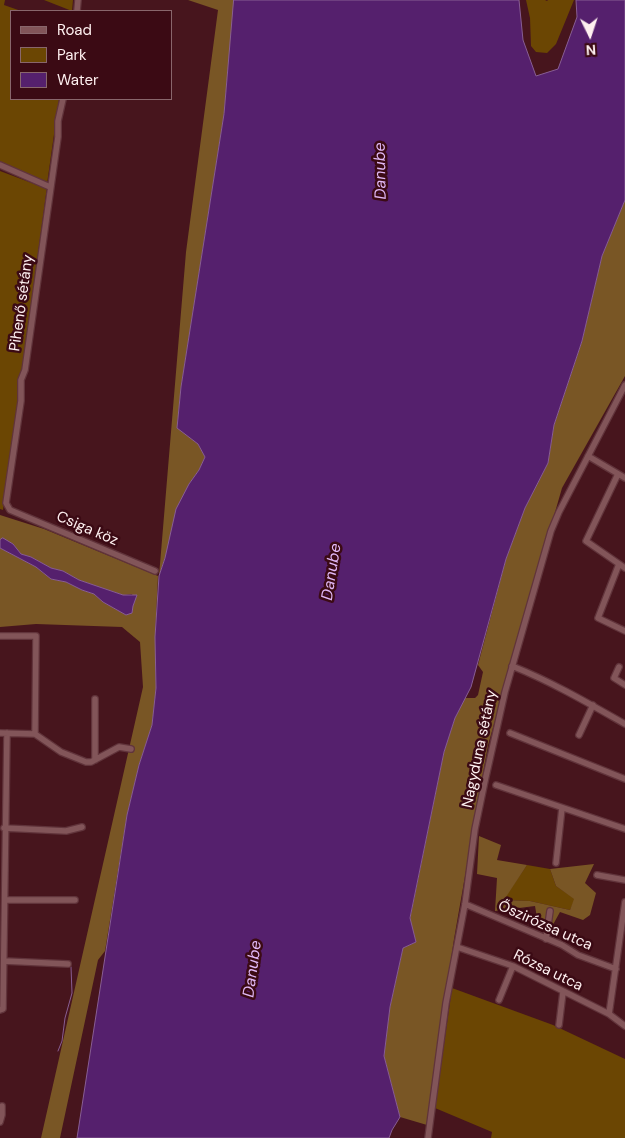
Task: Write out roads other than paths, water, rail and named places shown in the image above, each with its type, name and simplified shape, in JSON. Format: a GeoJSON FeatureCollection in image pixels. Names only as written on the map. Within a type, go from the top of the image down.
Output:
{"type":"FeatureCollection","features":[{"type":"Feature","properties":{"kind":"street","name":"Pihenő sétány"},"geometry":{"type":"LineString","coordinates":[[10,510],[6,503],[21,400],[21,380],[25,370],[58,137],[58,121],[63,100]]}},
{"type":"Feature","properties":{"kind":"street"},"geometry":{"type":"LineString","coordinates":[[0,165],[50,187]]}},
{"type":"Feature","properties":{"kind":"street","name":"Nagyduna sétány"},"geometry":{"type":"LineString","coordinates":[[428,1138],[446,1004],[465,904],[475,829],[512,666],[551,531],[625,385]]}},
{"type":"Feature","properties":{"kind":"street"},"geometry":{"type":"LineString","coordinates":[[588,456],[625,478]]}},
{"type":"Feature","properties":{"kind":"street"},"geometry":{"type":"LineString","coordinates":[[618,474],[586,540],[625,568]]}},
{"type":"Feature","properties":{"kind":"street","name":"Csiga köz"},"geometry":{"type":"LineString","coordinates":[[10,510],[155,571]]}},
{"type":"Feature","properties":{"kind":"street"},"geometry":{"type":"LineString","coordinates":[[619,564],[598,618],[625,631]]}},
{"type":"Feature","properties":{"kind":"street"},"geometry":{"type":"LineString","coordinates":[[0,636],[36,636],[36,734]]}},
{"type":"Feature","properties":{"kind":"street"},"geometry":{"type":"LineString","coordinates":[[512,666],[535,675],[594,705],[625,724]]}},
{"type":"Feature","properties":{"kind":"street"},"geometry":{"type":"LineString","coordinates":[[619,667],[614,678],[625,685]]}},
{"type":"Feature","properties":{"kind":"street"},"geometry":{"type":"LineString","coordinates":[[95,700],[95,760]]}},
{"type":"Feature","properties":{"kind":"street"},"geometry":{"type":"LineString","coordinates":[[579,735],[594,705]]}},
{"type":"Feature","properties":{"kind":"street"},"geometry":{"type":"LineString","coordinates":[[0,1010],[3,1010],[2,964],[5,900],[3,733],[36,734],[60,752],[86,762],[91,762],[119,747],[131,749]]}},
{"type":"Feature","properties":{"kind":"street"},"geometry":{"type":"LineString","coordinates":[[510,733],[625,779]]}},
{"type":"Feature","properties":{"kind":"street"},"geometry":{"type":"LineString","coordinates":[[496,785],[625,829]]}},
{"type":"Feature","properties":{"kind":"street"},"geometry":{"type":"LineString","coordinates":[[556,863],[562,808]]}},
{"type":"Feature","properties":{"kind":"street"},"geometry":{"type":"LineString","coordinates":[[4,828],[66,831],[82,827]]}},
{"type":"Feature","properties":{"kind":"street"},"geometry":{"type":"LineString","coordinates":[[597,875],[625,880]]}},
{"type":"Feature","properties":{"kind":"street"},"geometry":{"type":"LineString","coordinates":[[5,900],[74,900]]}},
{"type":"Feature","properties":{"kind":"street"},"geometry":{"type":"LineString","coordinates":[[608,1014],[625,902]]}},
{"type":"Feature","properties":{"kind":"street","name":"Őszirózsa utca"},"geometry":{"type":"LineString","coordinates":[[465,904],[562,946],[578,955],[616,969]]}},
{"type":"Feature","properties":{"kind":"street"},"geometry":{"type":"LineString","coordinates":[[546,939],[550,911]]}},
{"type":"Feature","properties":{"kind":"street","name":"Rózsa utca"},"geometry":{"type":"LineString","coordinates":[[457,947],[513,966],[608,1014],[625,1026]]}},
{"type":"Feature","properties":{"kind":"street"},"geometry":{"type":"LineString","coordinates":[[2,964],[68,964]]}},
{"type":"Feature","properties":{"kind":"street"},"geometry":{"type":"LineString","coordinates":[[499,1000],[513,966]]}},
{"type":"Feature","properties":{"kind":"street"},"geometry":{"type":"LineString","coordinates":[[560,1025],[563,992]]}},
{"type":"Feature","properties":{"kind":"street"},"geometry":{"type":"LineString","coordinates":[[0,1122],[2,1115],[1,1106]]}},
{"type":"Feature","properties":{"kind":"water","name":"Danube"},"geometry":{"type":"Polygon","coordinates":[[[234,0],[519,0],[523,40],[536,76],[558,69],[577,17],[576,0],[625,0],[625,200],[602,256],[582,341],[554,425],[548,463],[525,508],[506,559],[471,687],[455,718],[444,752],[410,918],[416,942],[403,948],[390,1007],[384,1056],[400,1117],[389,1138],[77,1138],[127,815],[139,765],[152,725],[156,688],[155,637],[159,576],[176,509],[205,457],[198,444],[177,428],[181,387],[224,114],[234,0]]]}},
{"type":"Feature","properties":{"kind":"water"},"geometry":{"type":"Polygon","coordinates":[[[3,538],[13,544],[21,554],[31,557],[51,568],[63,571],[79,580],[123,595],[137,595],[132,613],[126,615],[103,602],[94,594],[66,582],[51,579],[36,567],[0,548],[0,540],[3,538]]]}},
{"type":"Feature","properties":{"kind":"waterway"},"geometry":{"type":"LineString","coordinates":[[58,1051],[62,1041],[65,1018],[72,993],[71,967]]}}]}
